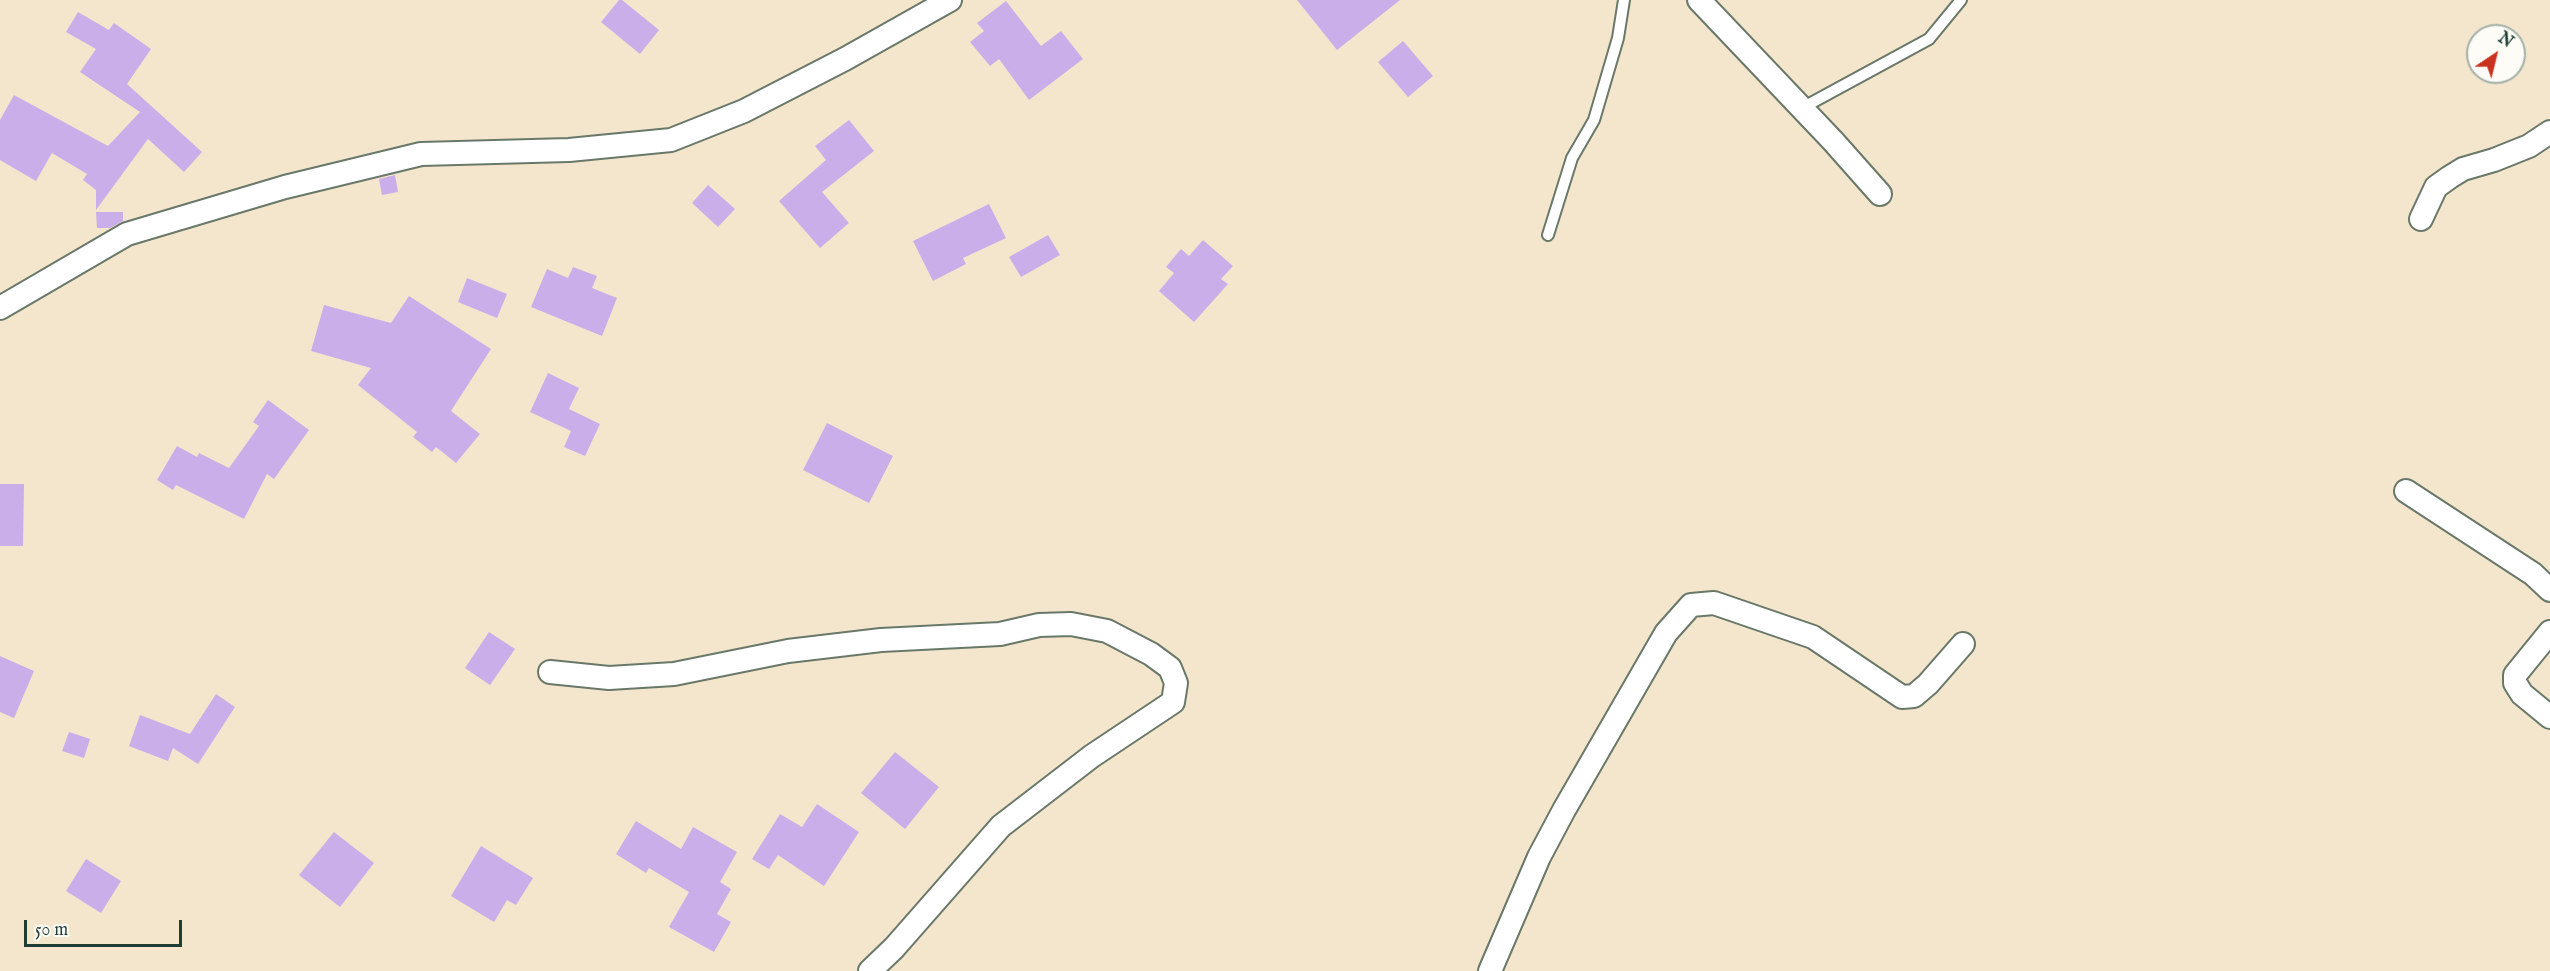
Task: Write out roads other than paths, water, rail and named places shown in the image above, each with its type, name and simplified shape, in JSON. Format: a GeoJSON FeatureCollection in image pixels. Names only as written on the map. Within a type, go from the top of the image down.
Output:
{"type":"FeatureCollection","features":[{"type":"Feature","properties":{"kind":"street"},"geometry":{"type":"LineString","coordinates":[[0,308],[127,234],[285,187],[420,154],[569,150],[671,140],[744,111],[845,59],[950,0]]}},
{"type":"Feature","properties":{"kind":"street"},"geometry":{"type":"LineString","coordinates":[[1699,0],[1880,194]]}},
{"type":"Feature","properties":{"kind":"street"},"geometry":{"type":"LineString","coordinates":[[2421,219],[2436,188],[2450,177],[2463,169],[2529,146],[2550,132]]}},
{"type":"Feature","properties":{"kind":"street"},"geometry":{"type":"LineString","coordinates":[[2406,491],[2533,574],[2550,590]]}},
{"type":"Feature","properties":{"kind":"street"},"geometry":{"type":"LineString","coordinates":[[1490,971],[1539,857],[1564,810],[1666,633],[1691,605],[1714,603],[1813,637],[1902,697],[1914,696],[1929,684],[1963,644]]}},
{"type":"Feature","properties":{"kind":"street"},"geometry":{"type":"LineString","coordinates":[[550,672],[609,678],[674,674],[788,651],[881,639],[1000,634],[1039,625],[1071,624],[1107,631],[1151,654],[1170,668],[1176,684],[1173,702],[1092,756],[1001,826],[894,948],[870,971]]}},
{"type":"Feature","properties":{"kind":"street"},"geometry":{"type":"LineString","coordinates":[[2550,633],[2519,670],[2515,683],[2522,694],[2550,717]]}},
{"type":"Feature","properties":{"kind":"lane"},"geometry":{"type":"LineString","coordinates":[[1548,235],[1572,158],[1594,120],[1618,38],[1624,0]]}},
{"type":"Feature","properties":{"kind":"lane"},"geometry":{"type":"LineString","coordinates":[[1802,108],[1929,39],[1961,0]]}}]}
